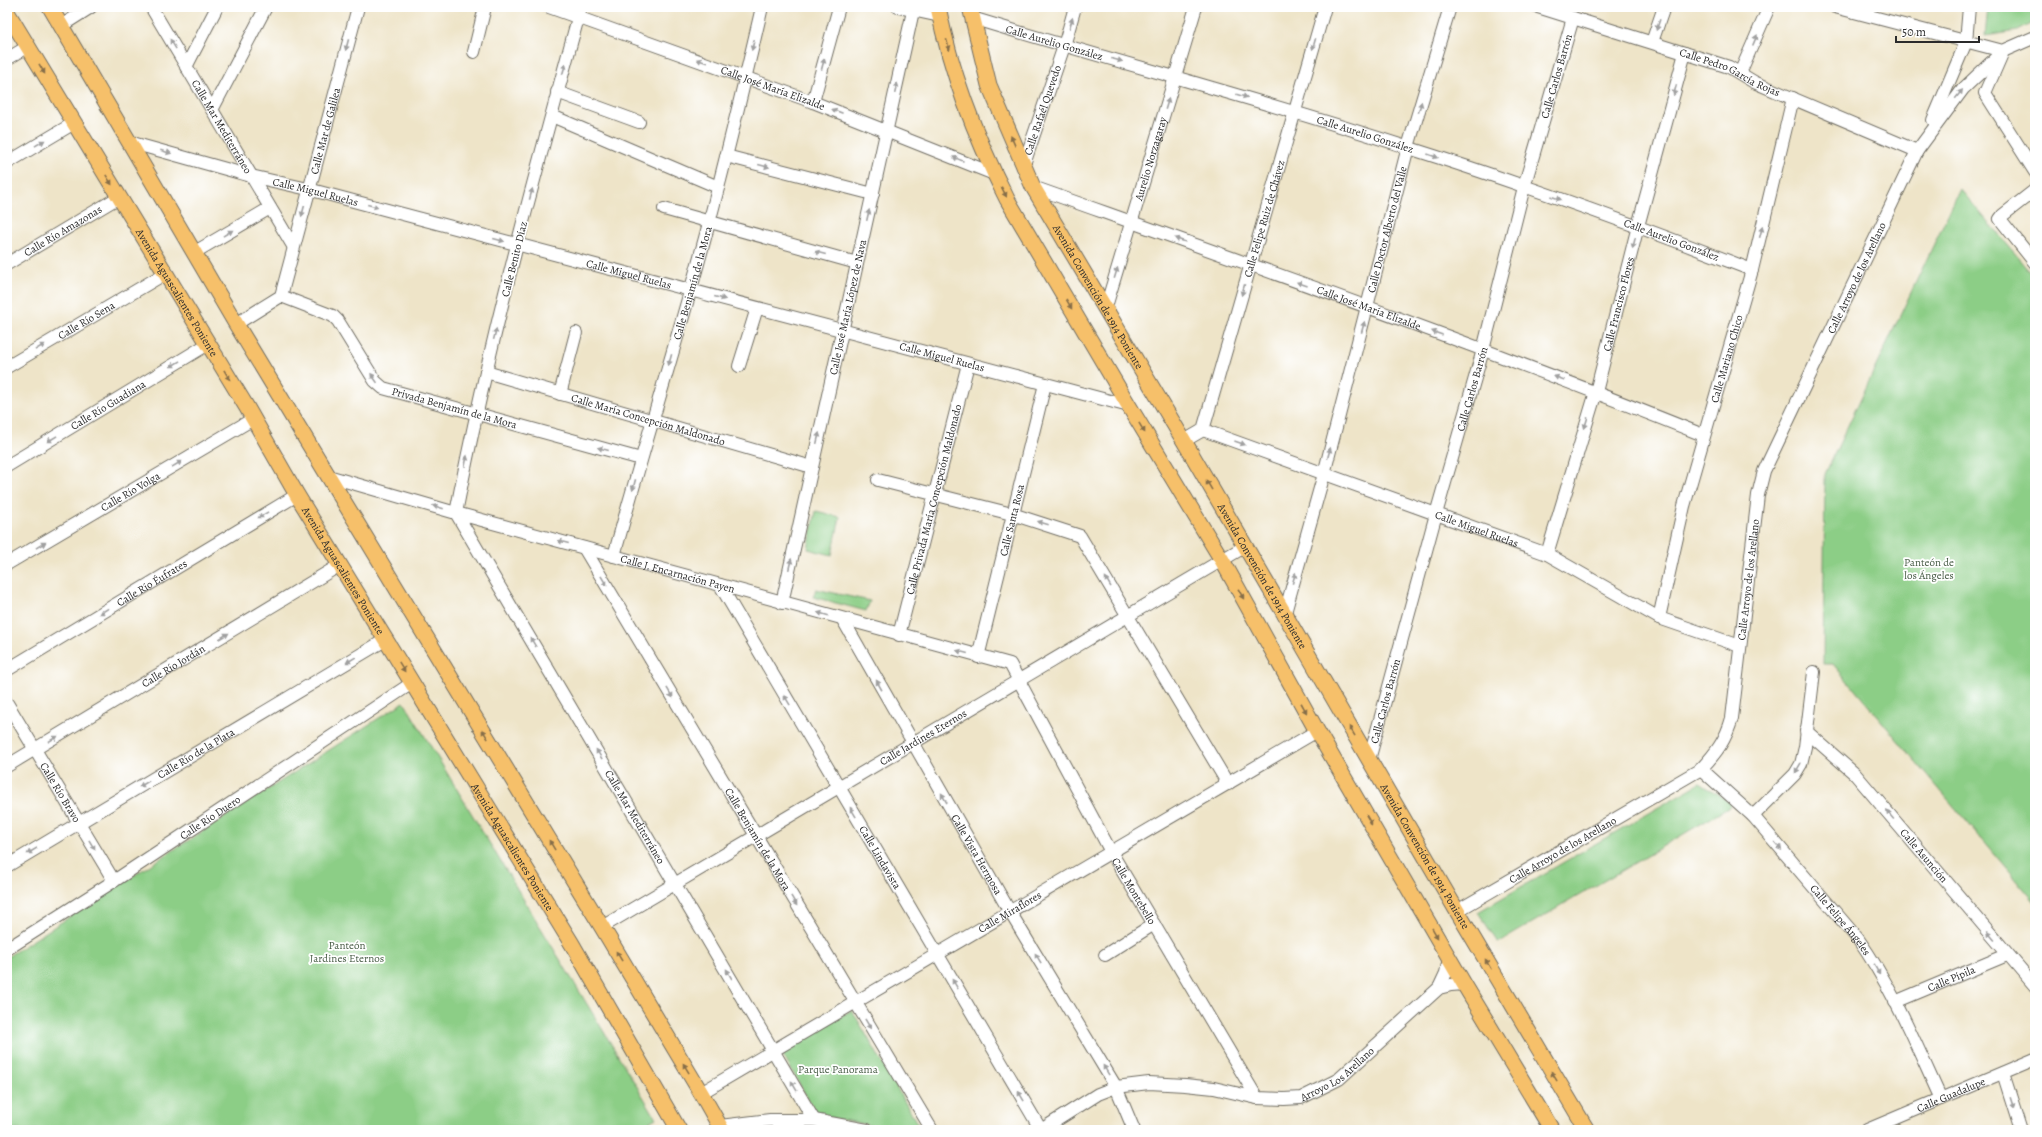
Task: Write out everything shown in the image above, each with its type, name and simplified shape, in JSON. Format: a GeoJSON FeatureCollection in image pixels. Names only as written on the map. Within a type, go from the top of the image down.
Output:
{"type":"FeatureCollection","features":[{"type":"Feature","properties":{"kind":"main road"},"geometry":{"type":"LineString","coordinates":[[50,7],[236,324],[602,927],[722,1129]]}},
{"type":"Feature","properties":{"kind":"main road","name":"Avenida Aguascalientes Poniente"},"geometry":{"type":"LineString","coordinates":[[7,12],[166,273],[297,495],[575,950],[679,1130]]}},
{"type":"Feature","properties":{"kind":"main road"},"geometry":{"type":"LineString","coordinates":[[939,12],[962,94],[994,174],[1007,199],[1222,560],[1317,731],[1464,984],[1552,1130]]}},
{"type":"Feature","properties":{"kind":"main road","name":"Avenida Convención de 1914 Poniente"},"geometry":{"type":"LineString","coordinates":[[971,13],[989,85],[1023,167],[1033,186],[1105,310],[1184,441],[1456,911],[1587,1130]]}},
{"type":"Feature","properties":{"kind":"street"},"geometry":{"type":"LineString","coordinates":[[61,26],[91,7]]}},
{"type":"Feature","properties":{"kind":"street","name":"Calle Mar Mediterráneo"},"geometry":{"type":"LineString","coordinates":[[151,7],[293,246]]}},
{"type":"Feature","properties":{"kind":"street"},"geometry":{"type":"LineString","coordinates":[[186,67],[217,7]]}},
{"type":"Feature","properties":{"kind":"street"},"geometry":{"type":"LineString","coordinates":[[212,110],[266,7]]}},
{"type":"Feature","properties":{"kind":"street","name":"Calle Mar de Galilea"},"geometry":{"type":"LineString","coordinates":[[281,296],[308,189],[358,7]]}},
{"type":"Feature","properties":{"kind":"street"},"geometry":{"type":"LineString","coordinates":[[474,52],[485,7]]}},
{"type":"Feature","properties":{"kind":"street","name":"Calle José María Elizalde"},"geometry":{"type":"LineString","coordinates":[[549,7],[580,12],[887,130],[994,174]]}},
{"type":"Feature","properties":{"kind":"street","name":"Calle Benjamín de la Mora"},"geometry":{"type":"LineString","coordinates":[[614,556],[652,420],[691,290],[746,77],[762,7]]}},
{"type":"Feature","properties":{"kind":"street"},"geometry":{"type":"LineString","coordinates":[[813,102],[839,7]]}},
{"type":"Feature","properties":{"kind":"street"},"geometry":{"type":"LineString","coordinates":[[898,7],[913,11],[939,12]]}},
{"type":"Feature","properties":{"kind":"street","name":"Calle Rafaél Quevedo"},"geometry":{"type":"LineString","coordinates":[[1023,167],[1064,46],[1075,7]]}},
{"type":"Feature","properties":{"kind":"street","name":"Aurelio Norzagaray"},"geometry":{"type":"LineString","coordinates":[[1105,310],[1196,7]]}},
{"type":"Feature","properties":{"kind":"street","name":"Calle Felipe Ruiz de Chávez"},"geometry":{"type":"LineString","coordinates":[[1203,430],[1325,7]]}},
{"type":"Feature","properties":{"kind":"street","name":"Calle Doctor Alberto del Valle"},"geometry":{"type":"LineString","coordinates":[[1284,616],[1324,474],[1368,308],[1408,147],[1450,7]]}},
{"type":"Feature","properties":{"kind":"street","name":"Calle Pedro García Rojas"},"geometry":{"type":"LineString","coordinates":[[1538,7],[1557,10],[1573,18],[1729,67],[1754,82],[1916,151]]}},
{"type":"Feature","properties":{"kind":"street"},"geometry":{"type":"LineString","coordinates":[[1652,42],[1664,7]]}},
{"type":"Feature","properties":{"kind":"street"},"geometry":{"type":"LineString","coordinates":[[1740,73],[1769,7]]}},
{"type":"Feature","properties":{"kind":"street"},"geometry":{"type":"LineString","coordinates":[[1835,7],[2003,51],[1985,93],[2035,172]]}},
{"type":"Feature","properties":{"kind":"street","name":"Calle Arroyo de los Arellano"},"geometry":{"type":"LineString","coordinates":[[1926,136],[1966,42],[1969,7]]}},
{"type":"Feature","properties":{"kind":"street","name":"Calle José María López de Nava"},"geometry":{"type":"LineString","coordinates":[[782,602],[913,11]]}},
{"type":"Feature","properties":{"kind":"street","name":"Calle Benito Díaz"},"geometry":{"type":"LineString","coordinates":[[456,513],[475,414],[517,245],[552,116],[557,92],[580,12]]}},
{"type":"Feature","properties":{"kind":"street","name":"Calle Aurelio González"},"geometry":{"type":"LineString","coordinates":[[971,13],[1064,46],[1175,76],[1408,147],[1638,226],[1752,270]]}},
{"type":"Feature","properties":{"kind":"street","name":"Calle Carlos Barrón"},"geometry":{"type":"LineString","coordinates":[[1369,760],[1436,514],[1483,350],[1524,187],[1573,18]]}},
{"type":"Feature","properties":{"kind":"street","name":"Calle Arroyo de los Arellano"},"geometry":{"type":"LineString","coordinates":[[1456,911],[1701,769],[1712,757],[1727,735],[1732,718],[1758,495],[1764,471],[1916,151],[1962,89],[2003,51],[2035,37]]}},
{"type":"Feature","properties":{"kind":"street"},"geometry":{"type":"LineString","coordinates":[[7,59],[29,46]]}},
{"type":"Feature","properties":{"kind":"street","name":"Calle Francisco Flores"},"geometry":{"type":"LineString","coordinates":[[1547,554],[1596,392],[1638,226],[1685,53]]}},
{"type":"Feature","properties":{"kind":"street"},"geometry":{"type":"LineString","coordinates":[[557,92],[639,122]]}},
{"type":"Feature","properties":{"kind":"street","name":"Calle Mariano Chico"},"geometry":{"type":"LineString","coordinates":[[1659,618],[1684,506],[1703,435],[1752,270],[1794,98]]}},
{"type":"Feature","properties":{"kind":"street"},"geometry":{"type":"LineString","coordinates":[[552,116],[718,187]]}},
{"type":"Feature","properties":{"kind":"street"},"geometry":{"type":"LineString","coordinates":[[7,163],[74,123]]}},
{"type":"Feature","properties":{"kind":"street","name":"Calle Miguel Ruelas"},"geometry":{"type":"LineString","coordinates":[[129,142],[251,176],[308,189],[1129,406]]}},
{"type":"Feature","properties":{"kind":"street"},"geometry":{"type":"LineString","coordinates":[[726,156],[873,194]]}},
{"type":"Feature","properties":{"kind":"street","name":"Calle José María Elizalde"},"geometry":{"type":"LineString","coordinates":[[1033,186],[1483,350],[1596,392],[1703,435]]}},
{"type":"Feature","properties":{"kind":"street"},"geometry":{"type":"LineString","coordinates":[[2035,190],[2003,214],[2000,219],[2035,263]]}},
{"type":"Feature","properties":{"kind":"street","name":"Calle Río Amazonas"},"geometry":{"type":"LineString","coordinates":[[7,264],[119,197]]}},
{"type":"Feature","properties":{"kind":"street"},"geometry":{"type":"LineString","coordinates":[[195,252],[270,208]]}},
{"type":"Feature","properties":{"kind":"street"},"geometry":{"type":"LineString","coordinates":[[664,209],[857,263]]}},
{"type":"Feature","properties":{"kind":"street","name":"Calle Río Sena"},"geometry":{"type":"LineString","coordinates":[[7,368],[166,273]]}},
{"type":"Feature","properties":{"kind":"street"},"geometry":{"type":"LineString","coordinates":[[236,324],[281,296]]}},
{"type":"Feature","properties":{"kind":"street","name":"Privada Benjamín de la Mora"},"geometry":{"type":"LineString","coordinates":[[281,296],[333,316],[338,321],[375,381],[383,388],[641,459]]}},
{"type":"Feature","properties":{"kind":"street"},"geometry":{"type":"LineString","coordinates":[[739,366],[757,308]]}},
{"type":"Feature","properties":{"kind":"street"},"geometry":{"type":"LineString","coordinates":[[560,394],[576,333]]}},
{"type":"Feature","properties":{"kind":"street","name":"Calle Río Guadiana"},"geometry":{"type":"LineString","coordinates":[[7,466],[208,344]]}},
{"type":"Feature","properties":{"kind":"street","name":"Calle Privada María Concepción Maldonado"},"geometry":{"type":"LineString","coordinates":[[899,635],[968,364]]}},
{"type":"Feature","properties":{"kind":"street","name":"Calle María Concepción Maldonado"},"geometry":{"type":"LineString","coordinates":[[486,372],[812,467]]}},
{"type":"Feature","properties":{"kind":"street","name":"Calle Santa Rosa"},"geometry":{"type":"LineString","coordinates":[[978,657],[1044,384]]}},
{"type":"Feature","properties":{"kind":"street","name":"Calle Río Volga"},"geometry":{"type":"LineString","coordinates":[[7,564],[253,419]]}},
{"type":"Feature","properties":{"kind":"street"},"geometry":{"type":"LineString","coordinates":[[1184,441],[1203,430]]}},
{"type":"Feature","properties":{"kind":"street","name":"Calle Miguel Ruelas"},"geometry":{"type":"LineString","coordinates":[[1203,430],[1547,554],[1659,618],[1740,646]]}},
{"type":"Feature","properties":{"kind":"street","name":"Calle J. Encarnación Payen"},"geometry":{"type":"LineString","coordinates":[[328,476],[843,620],[978,657],[1010,664],[1018,680]]}},
{"type":"Feature","properties":{"kind":"street"},"geometry":{"type":"LineString","coordinates":[[878,480],[1012,514],[1080,536],[1228,784]]}},
{"type":"Feature","properties":{"kind":"street","name":"Calle Río Éufrates"},"geometry":{"type":"LineString","coordinates":[[7,670],[297,495]]}},
{"type":"Feature","properties":{"kind":"street","name":"Calle Mar Mediterráneo"},"geometry":{"type":"LineString","coordinates":[[456,513],[814,1120]]}},
{"type":"Feature","properties":{"kind":"street","name":"Calle Jardines Eternos"},"geometry":{"type":"LineString","coordinates":[[602,927],[1244,547]]}},
{"type":"Feature","properties":{"kind":"street","name":"Calle Benjamín de la Mora"},"geometry":{"type":"LineString","coordinates":[[584,548],[932,1130]]}},
{"type":"Feature","properties":{"kind":"street","name":"Calle Río Jordán"},"geometry":{"type":"LineString","coordinates":[[7,766],[340,566]]}},
{"type":"Feature","properties":{"kind":"street","name":"Calle Lindavista"},"geometry":{"type":"LineString","coordinates":[[720,585],[1041,1130]]}},
{"type":"Feature","properties":{"kind":"street","name":"Calle Vista Hermosa"},"geometry":{"type":"LineString","coordinates":[[843,620],[912,744],[1010,912],[1116,1087],[1134,1130]]}},
{"type":"Feature","properties":{"kind":"street","name":"Calle Río de la Plata"},"geometry":{"type":"LineString","coordinates":[[7,866],[385,640]]}},
{"type":"Feature","properties":{"kind":"street"},"geometry":{"type":"LineString","coordinates":[[1753,816],[1795,774],[1801,764],[1814,672]]}},
{"type":"Feature","properties":{"kind":"street","name":"Calle Montebello"},"geometry":{"type":"LineString","coordinates":[[1018,680],[1111,852],[1257,1098]]}},
{"type":"Feature","properties":{"kind":"street","name":"Calle Río Duero"},"geometry":{"type":"LineString","coordinates":[[7,949],[114,881],[412,683]]}},
{"type":"Feature","properties":{"kind":"street","name":"Calle Río Bravo"},"geometry":{"type":"LineString","coordinates":[[7,703],[114,881]]}},
{"type":"Feature","properties":{"kind":"street","name":"Calle Miraflores"},"geometry":{"type":"LineString","coordinates":[[701,1093],[1317,731]]}},
{"type":"Feature","properties":{"kind":"street","name":"Calle Asunción"},"geometry":{"type":"LineString","coordinates":[[1806,731],[1855,774],[2007,955],[2035,986]]}},
{"type":"Feature","properties":{"kind":"street","name":"Calle Felipe Ángeles"},"geometry":{"type":"LineString","coordinates":[[1701,769],[1753,816],[1858,939],[1870,956],[1895,1002],[1941,1099]]}},
{"type":"Feature","properties":{"kind":"street"},"geometry":{"type":"LineString","coordinates":[[1105,954],[1154,924]]}},
{"type":"Feature","properties":{"kind":"street","name":"Calle Pípila"},"geometry":{"type":"LineString","coordinates":[[1895,1002],[2007,955]]}},
{"type":"Feature","properties":{"kind":"street","name":"Arroyo Los Arellano"},"geometry":{"type":"LineString","coordinates":[[1041,1130],[1098,1094],[1116,1087],[1149,1083],[1185,1085],[1214,1088],[1257,1098],[1300,1098],[1340,1079],[1439,988],[1446,973],[1449,958]]}},
{"type":"Feature","properties":{"kind":"street"},"geometry":{"type":"LineString","coordinates":[[1439,988],[1464,984]]}},
{"type":"Feature","properties":{"kind":"street","name":"Calle Guadalupe"},"geometry":{"type":"LineString","coordinates":[[1875,1129],[2035,1059]]}},
{"type":"Feature","properties":{"kind":"street"},"geometry":{"type":"LineString","coordinates":[[2003,1073],[2021,1130]]}},
{"type":"Feature","properties":{"kind":"street"},"geometry":{"type":"LineString","coordinates":[[722,1129],[770,1120],[814,1120],[867,1130]]}},
{"type":"Feature","properties":{"kind":"green space"},"geometry":{"type":"Polygon","coordinates":[[[1988,7],[2035,7],[2035,22],[2018,31],[1985,36],[1988,7]]]}},
{"type":"Feature","properties":{"kind":"green space","name":"Panteón de los Ángeles"},"geometry":{"type":"Polygon","coordinates":[[[1960,189],[2035,277],[2035,902],[1833,664],[1823,664],[1825,474],[1960,189]]]}},
{"type":"Feature","properties":{"kind":"green space"},"geometry":{"type":"Polygon","coordinates":[[[816,511],[840,517],[832,555],[808,549],[816,511]]]}},
{"type":"Feature","properties":{"kind":"green space"},"geometry":{"type":"Polygon","coordinates":[[[816,589],[870,601],[866,611],[813,597],[816,589]]]}},
{"type":"Feature","properties":{"kind":"green space","name":"Panteón Jardines Eternos"},"geometry":{"type":"Polygon","coordinates":[[[404,702],[656,1118],[635,1130],[9,1130],[7,1123],[7,957],[404,702]]]}},
{"type":"Feature","properties":{"kind":"green space"},"geometry":{"type":"Polygon","coordinates":[[[1700,783],[1731,803],[1728,808],[1498,943],[1478,912],[1700,783]]]}},
{"type":"Feature","properties":{"kind":"green space","name":"Parque Panorama"},"geometry":{"type":"Polygon","coordinates":[[[852,1010],[921,1130],[895,1130],[817,1115],[780,1050],[852,1010]]]}}]}
